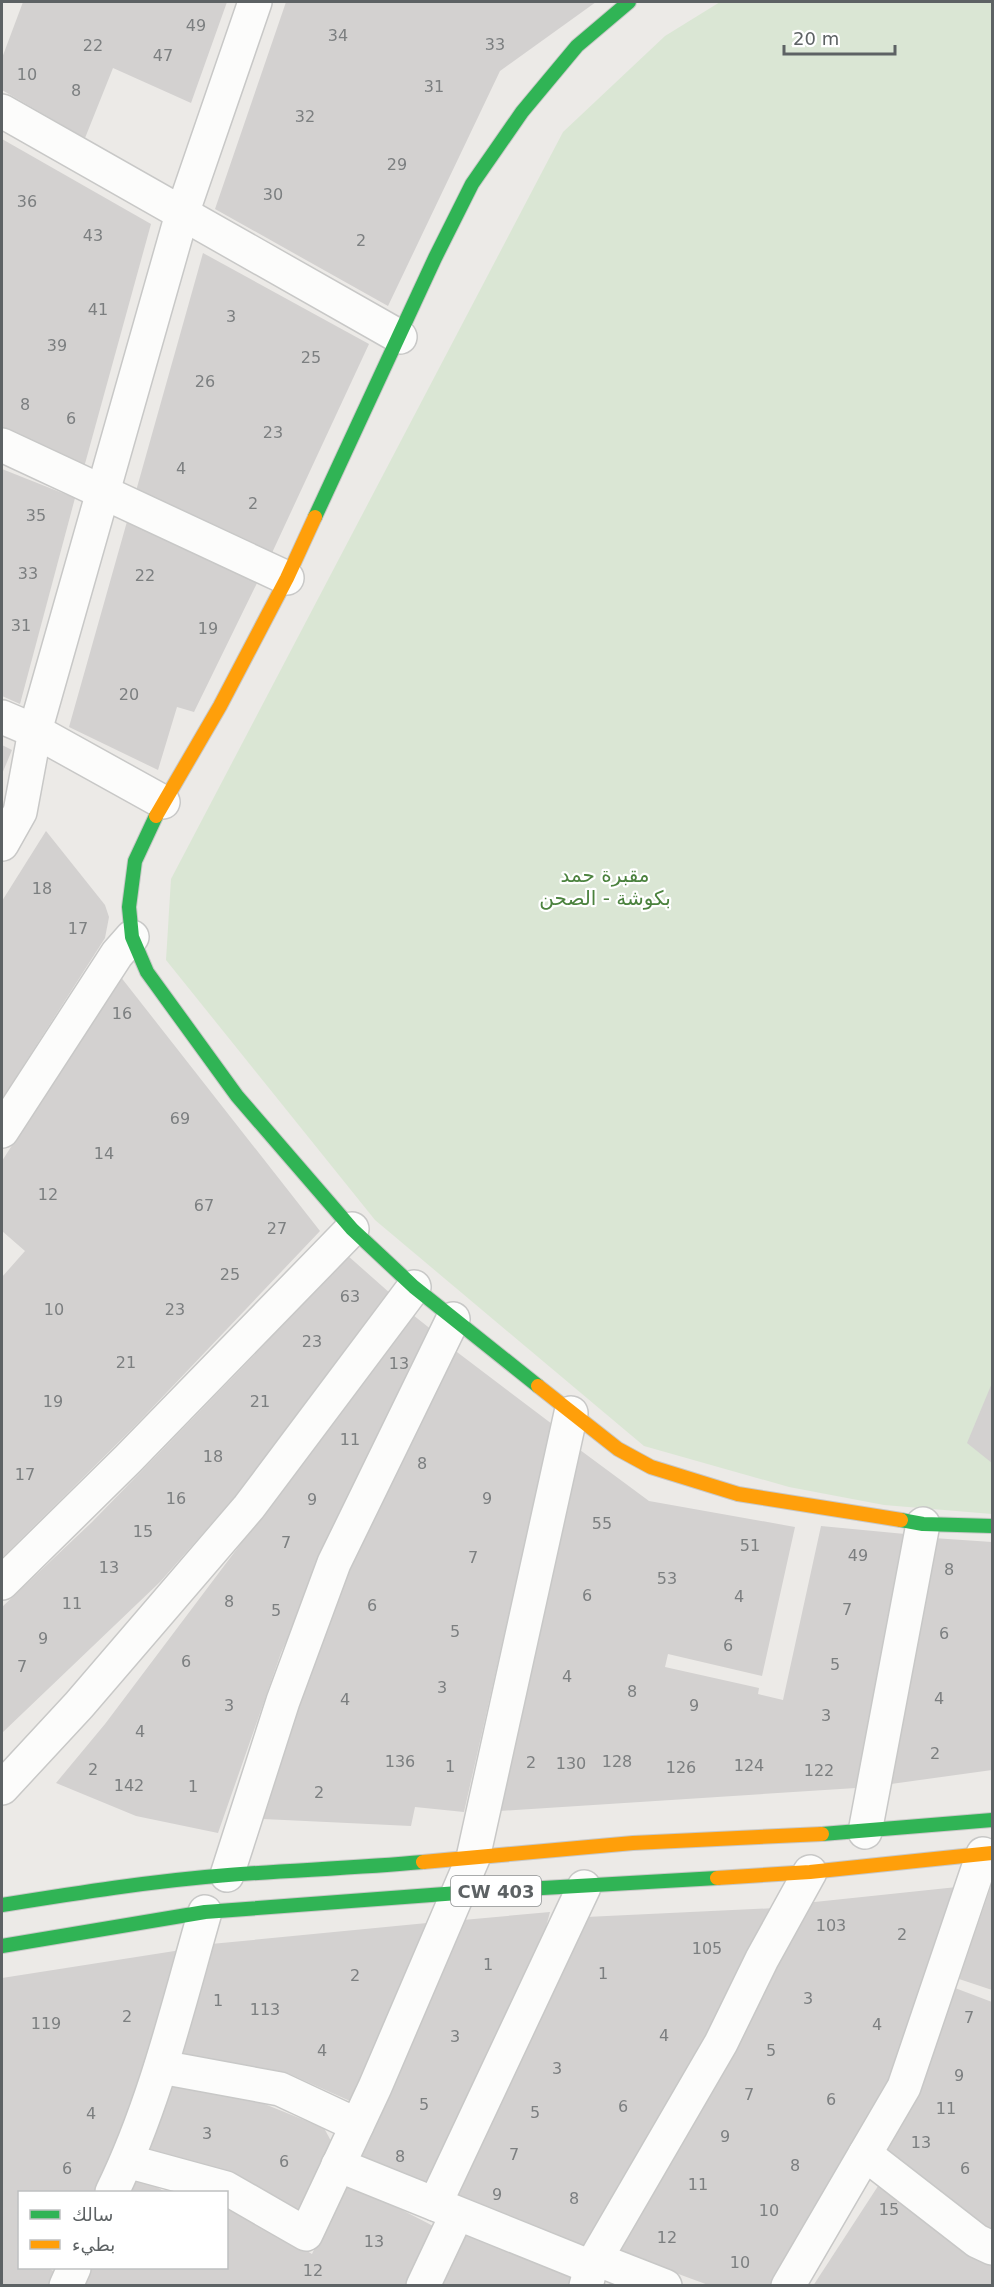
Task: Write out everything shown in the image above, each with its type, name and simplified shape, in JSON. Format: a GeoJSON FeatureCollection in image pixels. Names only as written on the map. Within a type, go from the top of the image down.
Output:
{"type":"FeatureCollection","features":[{"type":"Feature","properties":{"kind":"street"},"geometry":{"type":"LineString","coordinates":[[2,844],[20,812],[35,731],[182,214],[255,2]]}},
{"type":"Feature","properties":{"kind":"street"},"geometry":{"type":"LineString","coordinates":[[629,2],[577,46],[522,112],[472,184],[435,258],[287,578],[220,705],[163,802],[135,861],[129,907],[132,937],[147,972],[237,1096],[352,1229],[414,1287],[453,1319],[571,1413],[636,1461],[682,1478],[738,1494],[923,1524],[993,1526]]}},
{"type":"Feature","properties":{"kind":"street"},"geometry":{"type":"LineString","coordinates":[[2,111],[400,337]]}},
{"type":"Feature","properties":{"kind":"street"},"geometry":{"type":"LineString","coordinates":[[2,445],[287,578]]}},
{"type":"Feature","properties":{"kind":"street"},"geometry":{"type":"LineString","coordinates":[[2,717],[35,731],[163,802]]}},
{"type":"Feature","properties":{"kind":"street"},"geometry":{"type":"LineString","coordinates":[[2,1131],[117,954],[132,937]]}},
{"type":"Feature","properties":{"kind":"street"},"geometry":{"type":"LineString","coordinates":[[2,1583],[128,1459],[352,1229]]}},
{"type":"Feature","properties":{"kind":"street"},"geometry":{"type":"LineString","coordinates":[[2,1788],[78,1705],[249,1507],[414,1287]]}},
{"type":"Feature","properties":{"kind":"street"},"geometry":{"type":"LineString","coordinates":[[227,1875],[283,1701],[334,1563],[453,1319]]}},
{"type":"Feature","properties":{"kind":"street"},"geometry":{"type":"LineString","coordinates":[[127,2161],[226,2188],[306,2234],[357,2125],[473,1858],[571,1413]]}},
{"type":"Feature","properties":{"kind":"street"},"geometry":{"type":"LineString","coordinates":[[866,1832],[923,1524]]}},
{"type":"Feature","properties":{"kind":"street","name":"CW 403"},"geometry":{"type":"LineString","coordinates":[[2,1905],[75,1893],[227,1875],[358,1868],[633,1843],[866,1832],[993,1820]]}},
{"type":"Feature","properties":{"kind":"street"},"geometry":{"type":"LineString","coordinates":[[788,2286],[904,2087],[988,1853]]}},
{"type":"Feature","properties":{"kind":"street","name":"CW 403"},"geometry":{"type":"LineString","coordinates":[[2,1946],[205,1912],[458,1893],[810,1872],[988,1853]]}},
{"type":"Feature","properties":{"kind":"street"},"geometry":{"type":"LineString","coordinates":[[591,2271],[721,2043],[762,1959],[810,1872]]}},
{"type":"Feature","properties":{"kind":"street"},"geometry":{"type":"LineString","coordinates":[[423,2286],[446,2209],[584,1887]]}},
{"type":"Feature","properties":{"kind":"street"},"geometry":{"type":"LineString","coordinates":[[113,2191],[127,2161],[161,2067],[205,1912]]}},
{"type":"Feature","properties":{"kind":"street"},"geometry":{"type":"LineString","coordinates":[[161,2067],[280,2089],[357,2125]]}},
{"type":"Feature","properties":{"kind":"street"},"geometry":{"type":"LineString","coordinates":[[865,2154],[977,2241],[993,2248]]}},
{"type":"Feature","properties":{"kind":"street"},"geometry":{"type":"LineString","coordinates":[[338,2165],[591,2271],[665,2286]]}},
{"type":"Feature","properties":{"kind":"street"},"geometry":{"type":"LineString","coordinates":[[66,2286],[74,2269]]}},
{"type":"Feature","properties":{"kind":"green space","name":"مقبرة حمد بكوشة - الصحن"},"geometry":{"type":"Polygon","coordinates":[[[720,2],[992,2],[992,1514],[884,1505],[789,1487],[644,1446],[375,1220],[166,960],[171,879],[563,132],[665,36],[720,2]]]}},
{"type":"Feature","properties":{"kind":"building"},"geometry":{"type":"Polygon","coordinates":[[[23,2],[227,2],[191,103],[113,68],[85,138],[2,90],[2,58],[23,2]]]}},
{"type":"Feature","properties":{"kind":"building"},"geometry":{"type":"Polygon","coordinates":[[[286,2],[596,2],[500,71],[388,306],[215,209],[286,2]]]}},
{"type":"Feature","properties":{"kind":"building"},"geometry":{"type":"Polygon","coordinates":[[[2,139],[151,224],[83,471],[2,429],[2,139]]]}},
{"type":"Feature","properties":{"kind":"building"},"geometry":{"type":"Polygon","coordinates":[[[203,253],[369,344],[271,555],[136,491],[203,253]]]}},
{"type":"Feature","properties":{"kind":"building"},"geometry":{"type":"Polygon","coordinates":[[[2,469],[75,498],[20,704],[2,696],[2,469]]]}},
{"type":"Feature","properties":{"kind":"building"},"geometry":{"type":"Polygon","coordinates":[[[128,518],[258,581],[194,712],[177,707],[158,770],[69,727],[128,518]]]}},
{"type":"Feature","properties":{"kind":"building"},"geometry":{"type":"Polygon","coordinates":[[[2,745],[12,750],[2,774],[2,745]]]}},
{"type":"Feature","properties":{"kind":"building"},"geometry":{"type":"Polygon","coordinates":[[[46,831],[105,905],[109,917],[105,938],[2,1099],[2,901],[46,831]]]}},
{"type":"Feature","properties":{"kind":"building"},"geometry":{"type":"Polygon","coordinates":[[[120,976],[320,1231],[133,1428],[2,1558],[2,1277],[25,1251],[2,1231],[2,1161],[120,976]]]}},
{"type":"Feature","properties":{"kind":"building"},"geometry":{"type":"Polygon","coordinates":[[[347,1255],[391,1294],[264,1463],[160,1582],[2,1733],[2,1607],[92,1522],[262,1347],[347,1255]]]}},
{"type":"Feature","properties":{"kind":"building"},"geometry":{"type":"Polygon","coordinates":[[[413,1315],[437,1334],[333,1536],[281,1653],[218,1833],[136,1816],[56,1783],[105,1724],[413,1315]]]}},
{"type":"Feature","properties":{"kind":"building"},"geometry":{"type":"Polygon","coordinates":[[[453,1349],[552,1424],[464,1812],[415,1807],[411,1826],[263,1819],[346,1560],[453,1349]]]}},
{"type":"Feature","properties":{"kind":"building"},"geometry":{"type":"Polygon","coordinates":[[[992,1383],[992,1463],[967,1443],[992,1383]]]}},
{"type":"Feature","properties":{"kind":"building"},"geometry":{"type":"Polygon","coordinates":[[[576,1447],[649,1501],[795,1527],[762,1676],[668,1654],[665,1667],[759,1688],[758,1694],[783,1700],[821,1526],[905,1534],[856,1788],[500,1811],[576,1447]]]}},
{"type":"Feature","properties":{"kind":"building"},"geometry":{"type":"Polygon","coordinates":[[[933,1538],[992,1542],[992,1770],[891,1784],[933,1538]]]}},
{"type":"Feature","properties":{"kind":"building"},"geometry":{"type":"Polygon","coordinates":[[[992,1883],[992,1990],[959,1979],[992,1883]]]}},
{"type":"Feature","properties":{"kind":"building"},"geometry":{"type":"Polygon","coordinates":[[[957,1887],[890,2076],[846,2158],[770,2286],[711,2286],[616,2251],[706,2101],[805,1903],[957,1887]]]}},
{"type":"Feature","properties":{"kind":"building"},"geometry":{"type":"Polygon","coordinates":[[[776,1908],[717,2025],[585,2254],[456,2198],[586,1917],[776,1908]]]}},
{"type":"Feature","properties":{"kind":"building"},"geometry":{"type":"Polygon","coordinates":[[[550,1912],[542,1942],[425,2187],[358,2159],[463,1920],[550,1912]]]}},
{"type":"Feature","properties":{"kind":"building"},"geometry":{"type":"Polygon","coordinates":[[[427,1923],[350,2101],[285,2072],[180,2055],[211,1944],[427,1923]]]}},
{"type":"Feature","properties":{"kind":"building"},"geometry":{"type":"Polygon","coordinates":[[[181,1950],[142,2081],[115,2152],[96,2191],[18,2191],[18,2269],[50,2269],[55,2272],[48,2286],[2,2286],[2,1978],[181,1950]]]}},
{"type":"Feature","properties":{"kind":"building"},"geometry":{"type":"Polygon","coordinates":[[[955,1988],[992,2002],[992,2235],[880,2157],[917,2097],[955,1988]]]}},
{"type":"Feature","properties":{"kind":"building"},"geometry":{"type":"Polygon","coordinates":[[[172,2082],[245,2096],[324,2128],[331,2141],[298,2211],[144,2159],[172,2082]]]}},
{"type":"Feature","properties":{"kind":"building"},"geometry":{"type":"Polygon","coordinates":[[[137,2175],[163,2191],[129,2191],[137,2175]]]}},
{"type":"Feature","properties":{"kind":"building"},"geometry":{"type":"Polygon","coordinates":[[[346,2181],[437,2228],[409,2286],[81,2286],[90,2269],[228,2269],[228,2205],[312,2254],[346,2181]]]}},
{"type":"Feature","properties":{"kind":"building"},"geometry":{"type":"Polygon","coordinates":[[[880,2183],[992,2261],[992,2286],[813,2286],[880,2183]]]}},
{"type":"Feature","properties":{"kind":"building"},"geometry":{"type":"Polygon","coordinates":[[[466,2228],[578,2272],[572,2286],[437,2286],[466,2228]]]}},
{"type":"Feature","properties":{"kind":"traffic: fast"},"geometry":{"type":"LineString","coordinates":[[315,517],[435,258],[472,184],[522,112],[577,46],[629,2]]}},
{"type":"Feature","properties":{"kind":"traffic: fast"},"geometry":{"type":"LineString","coordinates":[[156,816],[135,861],[129,907],[132,937],[147,972],[237,1096],[352,1229],[414,1287],[538,1386]]}},
{"type":"Feature","properties":{"kind":"traffic: fast"},"geometry":{"type":"LineString","coordinates":[[901,1520],[923,1524],[992,1526]]}},
{"type":"Feature","properties":{"kind":"traffic: fast"},"geometry":{"type":"LineString","coordinates":[[822,1834],[992,1820]]}},
{"type":"Feature","properties":{"kind":"traffic: fast"},"geometry":{"type":"LineString","coordinates":[[2,1905],[200,1878],[423,1862]]}},
{"type":"Feature","properties":{"kind":"traffic: fast"},"geometry":{"type":"LineString","coordinates":[[2,1946],[205,1912],[458,1893],[717,1878]]}},
{"type":"Feature","properties":{"kind":"traffic: slow"},"geometry":{"type":"LineString","coordinates":[[156,816],[220,706],[287,578],[315,517]]}},
{"type":"Feature","properties":{"kind":"traffic: slow"},"geometry":{"type":"LineString","coordinates":[[538,1386],[618,1449],[651,1467],[738,1494],[901,1520]]}},
{"type":"Feature","properties":{"kind":"traffic: slow"},"geometry":{"type":"LineString","coordinates":[[423,1862],[633,1843],[822,1834]]}},
{"type":"Feature","properties":{"kind":"traffic: slow"},"geometry":{"type":"LineString","coordinates":[[717,1878],[810,1872],[992,1853]]}}]}
